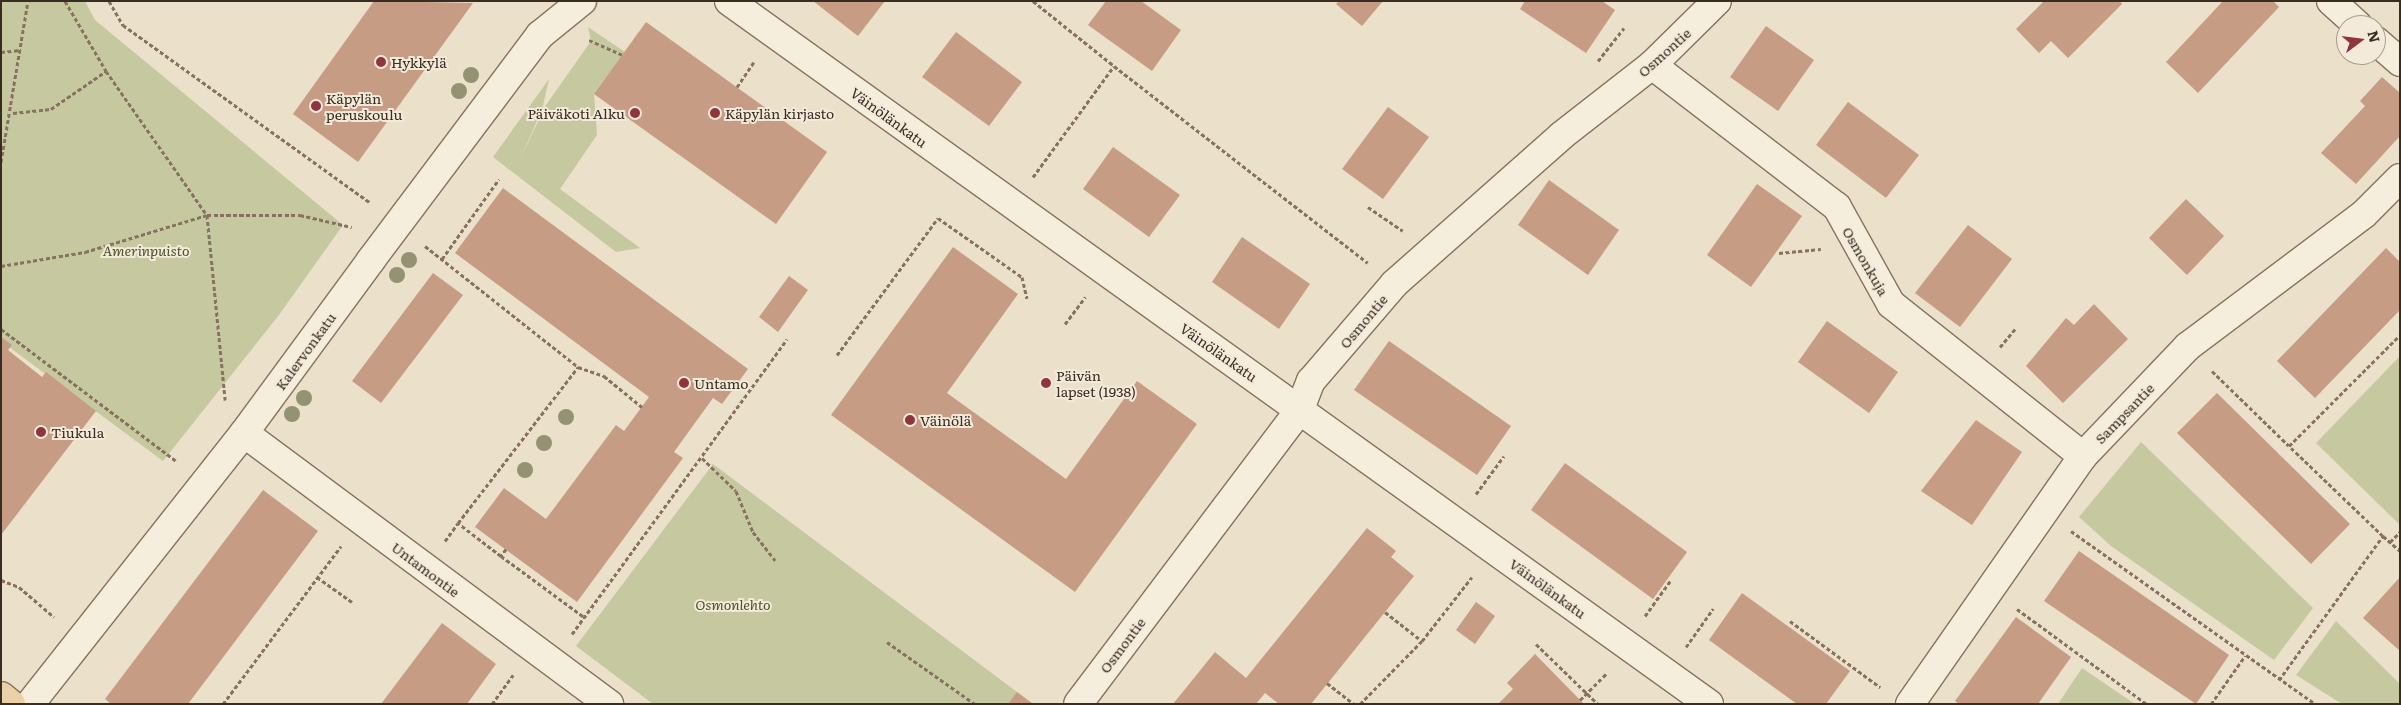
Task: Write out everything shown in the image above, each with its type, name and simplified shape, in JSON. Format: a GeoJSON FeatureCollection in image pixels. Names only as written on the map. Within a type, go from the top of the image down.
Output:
{"type":"FeatureCollection","features":[{"type":"Feature","properties":{"kind":"main road"},"geometry":{"type":"LineString","coordinates":[[1,696],[11,704]]}},
{"type":"Feature","properties":{"kind":"street","name":"Kalervonkatu"},"geometry":{"type":"LineString","coordinates":[[30,704],[244,433],[540,35],[582,1]]}},
{"type":"Feature","properties":{"kind":"street","name":"Väinölänkatu"},"geometry":{"type":"LineString","coordinates":[[729,1],[1709,704]]}},
{"type":"Feature","properties":{"kind":"street","name":"Osmontie"},"geometry":{"type":"LineString","coordinates":[[1078,704],[1300,409],[1311,381],[1394,284],[1561,136],[1652,65],[1717,1]]}},
{"type":"Feature","properties":{"kind":"street"},"geometry":{"type":"LineString","coordinates":[[2331,1],[2347,15]]}},
{"type":"Feature","properties":{"kind":"street"},"geometry":{"type":"LineString","coordinates":[[2386,50],[2400,62]]}},
{"type":"Feature","properties":{"kind":"street","name":"Osmonkuja"},"geometry":{"type":"LineString","coordinates":[[1652,65],[1837,208],[1891,304],[2083,456]]}},
{"type":"Feature","properties":{"kind":"street","name":"Sampsantie"},"geometry":{"type":"LineString","coordinates":[[1910,704],[1989,587],[2083,456],[2187,347],[2364,214],[2400,178]]}},
{"type":"Feature","properties":{"kind":"street","name":"Untamontie"},"geometry":{"type":"LineString","coordinates":[[244,433],[610,704]]}},
{"type":"Feature","properties":{"kind":"path"},"geometry":{"type":"LineString","coordinates":[[1,162],[13,114],[28,1]]}},
{"type":"Feature","properties":{"kind":"path"},"geometry":{"type":"LineString","coordinates":[[65,1],[106,71],[207,215],[224,373]]}},
{"type":"Feature","properties":{"kind":"path"},"geometry":{"type":"LineString","coordinates":[[109,1],[123,25],[394,231],[442,259],[578,367],[604,376],[642,407]]}},
{"type":"Feature","properties":{"kind":"path"},"geometry":{"type":"LineString","coordinates":[[1033,1],[1373,267]]}},
{"type":"Feature","properties":{"kind":"path"},"geometry":{"type":"LineString","coordinates":[[1602,70],[1597,62],[1624,28]]}},
{"type":"Feature","properties":{"kind":"path"},"geometry":{"type":"LineString","coordinates":[[1,52],[21,50]]}},
{"type":"Feature","properties":{"kind":"path"},"geometry":{"type":"LineString","coordinates":[[613,51],[622,55]]}},
{"type":"Feature","properties":{"kind":"path"},"geometry":{"type":"LineString","coordinates":[[737,87],[755,61]]}},
{"type":"Feature","properties":{"kind":"path"},"geometry":{"type":"LineString","coordinates":[[1035,175],[1114,66]]}},
{"type":"Feature","properties":{"kind":"path"},"geometry":{"type":"LineString","coordinates":[[13,114],[51,109],[106,71]]}},
{"type":"Feature","properties":{"kind":"path"},"geometry":{"type":"LineString","coordinates":[[442,259],[499,179]]}},
{"type":"Feature","properties":{"kind":"path"},"geometry":{"type":"LineString","coordinates":[[1368,207],[1408,234]]}},
{"type":"Feature","properties":{"kind":"path"},"geometry":{"type":"LineString","coordinates":[[1,266],[85,252],[207,215],[300,215],[394,231]]}},
{"type":"Feature","properties":{"kind":"path"},"geometry":{"type":"LineString","coordinates":[[837,355],[938,218],[1022,277],[1027,298]]}},
{"type":"Feature","properties":{"kind":"path"},"geometry":{"type":"LineString","coordinates":[[1779,253],[1832,248]]}},
{"type":"Feature","properties":{"kind":"path"},"geometry":{"type":"LineString","coordinates":[[1065,324],[1088,292]]}},
{"type":"Feature","properties":{"kind":"path"},"geometry":{"type":"LineString","coordinates":[[1993,356],[2016,328]]}},
{"type":"Feature","properties":{"kind":"path"},"geometry":{"type":"LineString","coordinates":[[1,330],[176,461]]}},
{"type":"Feature","properties":{"kind":"path"},"geometry":{"type":"LineString","coordinates":[[2289,446],[2400,335]]}},
{"type":"Feature","properties":{"kind":"path"},"geometry":{"type":"LineString","coordinates":[[552,661],[787,339]]}},
{"type":"Feature","properties":{"kind":"path"},"geometry":{"type":"LineString","coordinates":[[2187,347],[2400,551]]}},
{"type":"Feature","properties":{"kind":"path"},"geometry":{"type":"LineString","coordinates":[[442,544],[578,367]]}},
{"type":"Feature","properties":{"kind":"path"},"geometry":{"type":"LineString","coordinates":[[1473,498],[1504,456]]}},
{"type":"Feature","properties":{"kind":"path"},"geometry":{"type":"LineString","coordinates":[[702,458],[736,491],[754,532],[775,560]]}},
{"type":"Feature","properties":{"kind":"path"},"geometry":{"type":"LineString","coordinates":[[223,704],[360,520]]}},
{"type":"Feature","properties":{"kind":"path"},"geometry":{"type":"LineString","coordinates":[[458,523],[584,617]]}},
{"type":"Feature","properties":{"kind":"path"},"geometry":{"type":"LineString","coordinates":[[2062,525],[2315,704]]}},
{"type":"Feature","properties":{"kind":"path"},"geometry":{"type":"LineString","coordinates":[[2390,542],[2400,532]]}},
{"type":"Feature","properties":{"kind":"path"},"geometry":{"type":"LineString","coordinates":[[2279,680],[2383,536]]}},
{"type":"Feature","properties":{"kind":"path"},"geometry":{"type":"LineString","coordinates":[[1360,704],[1422,641],[1493,548]]}},
{"type":"Feature","properties":{"kind":"path"},"geometry":{"type":"LineString","coordinates":[[501,556],[506,549]]}},
{"type":"Feature","properties":{"kind":"path"},"geometry":{"type":"LineString","coordinates":[[317,577],[352,602]]}},
{"type":"Feature","properties":{"kind":"path"},"geometry":{"type":"LineString","coordinates":[[1,580],[19,587],[54,617]]}},
{"type":"Feature","properties":{"kind":"path"},"geometry":{"type":"LineString","coordinates":[[1641,623],[1671,580]]}},
{"type":"Feature","properties":{"kind":"path"},"geometry":{"type":"LineString","coordinates":[[1989,587],[2147,704]]}},
{"type":"Feature","properties":{"kind":"path"},"geometry":{"type":"LineString","coordinates":[[1683,652],[1713,610]]}},
{"type":"Feature","properties":{"kind":"path"},"geometry":{"type":"LineString","coordinates":[[1385,612],[1422,641]]}},
{"type":"Feature","properties":{"kind":"path"},"geometry":{"type":"LineString","coordinates":[[1790,621],[1885,690]]}},
{"type":"Feature","properties":{"kind":"path"},"geometry":{"type":"LineString","coordinates":[[887,642],[975,704]]}},
{"type":"Feature","properties":{"kind":"path"},"geometry":{"type":"LineString","coordinates":[[1536,644],[1598,704]]}},
{"type":"Feature","properties":{"kind":"path"},"geometry":{"type":"LineString","coordinates":[[2211,704],[2245,656]]}},
{"type":"Feature","properties":{"kind":"path"},"geometry":{"type":"LineString","coordinates":[[492,704],[519,666]]}},
{"type":"Feature","properties":{"kind":"path"},"geometry":{"type":"LineString","coordinates":[[1580,700],[1614,666]]}},
{"type":"Feature","properties":{"kind":"path"},"geometry":{"type":"LineString","coordinates":[[1327,684],[1354,704]]}},
{"type":"Feature","properties":{"kind":"green space","name":"Amerinpuisto"},"geometry":{"type":"Polygon","coordinates":[[[1,1],[85,1],[95,20],[343,225],[279,315],[163,461],[1,341],[1,1]]]}},
{"type":"Feature","properties":{"kind":"green space"},"geometry":{"type":"Polygon","coordinates":[[[588,27],[625,52],[594,94],[597,135],[560,189],[640,248],[616,252],[493,157],[549,79],[542,110],[520,159],[546,105],[591,41],[588,27]]]}},
{"type":"Feature","properties":{"kind":"green space"},"geometry":{"type":"Polygon","coordinates":[[[2400,356],[2400,525],[2316,443],[2400,356]]]}},
{"type":"Feature","properties":{"kind":"green space"},"geometry":{"type":"Polygon","coordinates":[[[2141,442],[2313,608],[2274,660],[2111,546],[2079,517],[2141,442]]]}},
{"type":"Feature","properties":{"kind":"green space","name":"Osmonlehto"},"geometry":{"type":"Polygon","coordinates":[[[713,464],[1033,704],[653,704],[576,646],[713,464]]]}},
{"type":"Feature","properties":{"kind":"green space"},"geometry":{"type":"Polygon","coordinates":[[[2336,621],[2400,684],[2400,704],[2342,704],[2296,675],[2336,621]]]}},
{"type":"Feature","properties":{"kind":"green space"},"geometry":{"type":"Polygon","coordinates":[[[2082,668],[2135,704],[2058,704],[2082,668]]]}},
{"type":"Feature","properties":{"kind":"building","name":"Hykkylä"},"geometry":{"type":"Polygon","coordinates":[[[374,1],[473,3],[358,162],[293,114],[374,1]]]}},
{"type":"Feature","properties":{"kind":"building"},"geometry":{"type":"Polygon","coordinates":[[[813,1],[885,1],[858,36],[813,1]]]}},
{"type":"Feature","properties":{"kind":"building"},"geometry":{"type":"Polygon","coordinates":[[[1106,1],[1141,1],[1181,30],[1152,71],[1088,25],[1106,1]]]}},
{"type":"Feature","properties":{"kind":"building"},"geometry":{"type":"Polygon","coordinates":[[[1339,1],[1383,1],[1362,26],[1336,4],[1339,1]]]}},
{"type":"Feature","properties":{"kind":"building"},"geometry":{"type":"Polygon","coordinates":[[[1525,1],[1602,1],[1615,10],[1586,53],[1520,9],[1525,1]]]}},
{"type":"Feature","properties":{"kind":"building"},"geometry":{"type":"Polygon","coordinates":[[[2044,1],[2120,1],[2122,4],[2068,58],[2051,41],[2039,53],[2016,29],[2044,1]]]}},
{"type":"Feature","properties":{"kind":"building"},"geometry":{"type":"Polygon","coordinates":[[[2223,1],[2273,1],[2279,7],[2198,93],[2166,62],[2223,1]]]}},
{"type":"Feature","properties":{"kind":"building"},"geometry":{"type":"Polygon","coordinates":[[[646,22],[827,152],[776,224],[594,94],[646,22]]]}},
{"type":"Feature","properties":{"kind":"building"},"geometry":{"type":"Polygon","coordinates":[[[1766,26],[1814,60],[1778,111],[1730,77],[1766,26]]]}},
{"type":"Feature","properties":{"kind":"building"},"geometry":{"type":"Polygon","coordinates":[[[956,32],[1022,82],[989,126],[922,77],[956,32]]]}},
{"type":"Feature","properties":{"kind":"building"},"geometry":{"type":"Polygon","coordinates":[[[2382,77],[2400,93],[2400,136],[2356,184],[2321,153],[2365,106],[2360,101],[2382,77]]]}},
{"type":"Feature","properties":{"kind":"building"},"geometry":{"type":"Polygon","coordinates":[[[1848,102],[1919,155],[1886,198],[1816,145],[1848,102]]]}},
{"type":"Feature","properties":{"kind":"building"},"geometry":{"type":"Polygon","coordinates":[[[1388,107],[1429,137],[1383,199],[1342,169],[1388,107]]]}},
{"type":"Feature","properties":{"kind":"building"},"geometry":{"type":"Polygon","coordinates":[[[1113,147],[1180,195],[1149,237],[1083,189],[1113,147]]]}},
{"type":"Feature","properties":{"kind":"building"},"geometry":{"type":"Polygon","coordinates":[[[1549,180],[1619,230],[1588,275],[1518,225],[1549,180]]]}},
{"type":"Feature","properties":{"kind":"building"},"geometry":{"type":"Polygon","coordinates":[[[1757,184],[1802,216],[1751,287],[1707,255],[1757,184]]]}},
{"type":"Feature","properties":{"kind":"building","name":"Untamo"},"geometry":{"type":"Polygon","coordinates":[[[503,188],[748,369],[722,404],[713,398],[674,452],[683,458],[577,602],[475,527],[504,488],[546,519],[616,425],[624,431],[649,397],[455,253],[503,188]]]}},
{"type":"Feature","properties":{"kind":"building"},"geometry":{"type":"Polygon","coordinates":[[[2186,199],[2224,236],[2187,275],[2149,238],[2186,199]]]}},
{"type":"Feature","properties":{"kind":"building"},"geometry":{"type":"Polygon","coordinates":[[[1968,225],[2012,259],[1960,327],[1915,293],[1968,225]]]}},
{"type":"Feature","properties":{"kind":"building"},"geometry":{"type":"Polygon","coordinates":[[[1242,237],[1310,284],[1279,329],[1212,282],[1242,237]]]}},
{"type":"Feature","properties":{"kind":"building","name":"Väinölä"},"geometry":{"type":"Polygon","coordinates":[[[953,247],[1018,294],[947,393],[1066,479],[1137,381],[1197,424],[1075,592],[831,415],[953,247]]]}},
{"type":"Feature","properties":{"kind":"building"},"geometry":{"type":"Polygon","coordinates":[[[2386,248],[2400,262],[2400,310],[2315,398],[2277,361],[2386,248]]]}},
{"type":"Feature","properties":{"kind":"building"},"geometry":{"type":"Polygon","coordinates":[[[433,273],[463,295],[381,403],[352,381],[433,273]]]}},
{"type":"Feature","properties":{"kind":"building"},"geometry":{"type":"Polygon","coordinates":[[[789,276],[808,290],[778,332],[759,317],[789,276]]]}},
{"type":"Feature","properties":{"kind":"building"},"geometry":{"type":"Polygon","coordinates":[[[2094,304],[2128,339],[2063,403],[2026,366],[2066,318],[2074,325],[2094,304]]]}},
{"type":"Feature","properties":{"kind":"building"},"geometry":{"type":"Polygon","coordinates":[[[1827,321],[1898,372],[1869,413],[1798,362],[1827,321]]]}},
{"type":"Feature","properties":{"kind":"building","name":"Tiukula"},"geometry":{"type":"Polygon","coordinates":[[[1,337],[12,345],[8,350],[42,377],[46,372],[96,411],[1,535],[1,337]]]}},
{"type":"Feature","properties":{"kind":"building"},"geometry":{"type":"Polygon","coordinates":[[[1389,341],[1511,426],[1477,475],[1354,390],[1389,341]]]}},
{"type":"Feature","properties":{"kind":"building"},"geometry":{"type":"Polygon","coordinates":[[[2217,393],[2350,524],[2311,564],[2177,433],[2217,393]]]}},
{"type":"Feature","properties":{"kind":"building"},"geometry":{"type":"Polygon","coordinates":[[[1976,420],[2022,452],[1972,525],[1921,491],[1976,420]]]}},
{"type":"Feature","properties":{"kind":"building"},"geometry":{"type":"Polygon","coordinates":[[[1565,463],[1687,552],[1653,599],[1531,510],[1565,463]]]}},
{"type":"Feature","properties":{"kind":"building"},"geometry":{"type":"Polygon","coordinates":[[[263,490],[318,531],[188,704],[111,704],[105,699],[263,490]]]}},
{"type":"Feature","properties":{"kind":"building"},"geometry":{"type":"Polygon","coordinates":[[[1367,528],[1396,551],[1391,557],[1414,576],[1311,704],[1279,704],[1265,693],[1256,704],[1173,704],[1215,652],[1246,678],[1367,528]]]}},
{"type":"Feature","properties":{"kind":"building"},"geometry":{"type":"Polygon","coordinates":[[[2079,551],[2229,655],[2196,704],[2044,601],[2079,551]]]}},
{"type":"Feature","properties":{"kind":"building"},"geometry":{"type":"Polygon","coordinates":[[[2400,577],[2400,651],[2363,618],[2400,577]]]}},
{"type":"Feature","properties":{"kind":"building"},"geometry":{"type":"Polygon","coordinates":[[[1742,593],[1850,671],[1826,704],[1797,704],[1709,640],[1742,593]]]}},
{"type":"Feature","properties":{"kind":"building"},"geometry":{"type":"Polygon","coordinates":[[[1476,602],[1495,616],[1475,644],[1456,630],[1476,602]]]}},
{"type":"Feature","properties":{"kind":"building"},"geometry":{"type":"Polygon","coordinates":[[[2016,617],[2071,657],[2038,704],[1959,704],[1955,701],[2016,617]]]}},
{"type":"Feature","properties":{"kind":"building"},"geometry":{"type":"Polygon","coordinates":[[[442,623],[496,664],[467,704],[381,704],[442,623]]]}},
{"type":"Feature","properties":{"kind":"building"},"geometry":{"type":"Polygon","coordinates":[[[1535,654],[1584,704],[1498,704],[1513,689],[1507,683],[1535,654]]]}},
{"type":"Feature","properties":{"kind":"building"},"geometry":{"type":"Polygon","coordinates":[[[1017,692],[1033,704],[1008,704],[1017,692]]]}},
{"type":"Feature","properties":{"kind":"place","name":"Hykkylä"},"geometry":{"type":"Point","coordinates":[381,62]}},
{"type":"Feature","properties":{"kind":"place","name":"Käpylän peruskoulu"},"geometry":{"type":"Point","coordinates":[316,106]}},
{"type":"Feature","properties":{"kind":"place","name":"Päiväkoti Alku"},"geometry":{"type":"Point","coordinates":[635,113]}},
{"type":"Feature","properties":{"kind":"place","name":"Käpylän kirjasto"},"geometry":{"type":"Point","coordinates":[715,113]}},
{"type":"Feature","properties":{"kind":"place","name":"Untamo"},"geometry":{"type":"Point","coordinates":[684,383]}},
{"type":"Feature","properties":{"kind":"place","name":"Päivän lapset (1938)"},"geometry":{"type":"Point","coordinates":[1046,383]}},
{"type":"Feature","properties":{"kind":"place","name":"Väinölä"},"geometry":{"type":"Point","coordinates":[910,420]}},
{"type":"Feature","properties":{"kind":"place","name":"Tiukula"},"geometry":{"type":"Point","coordinates":[41,432]}}]}
